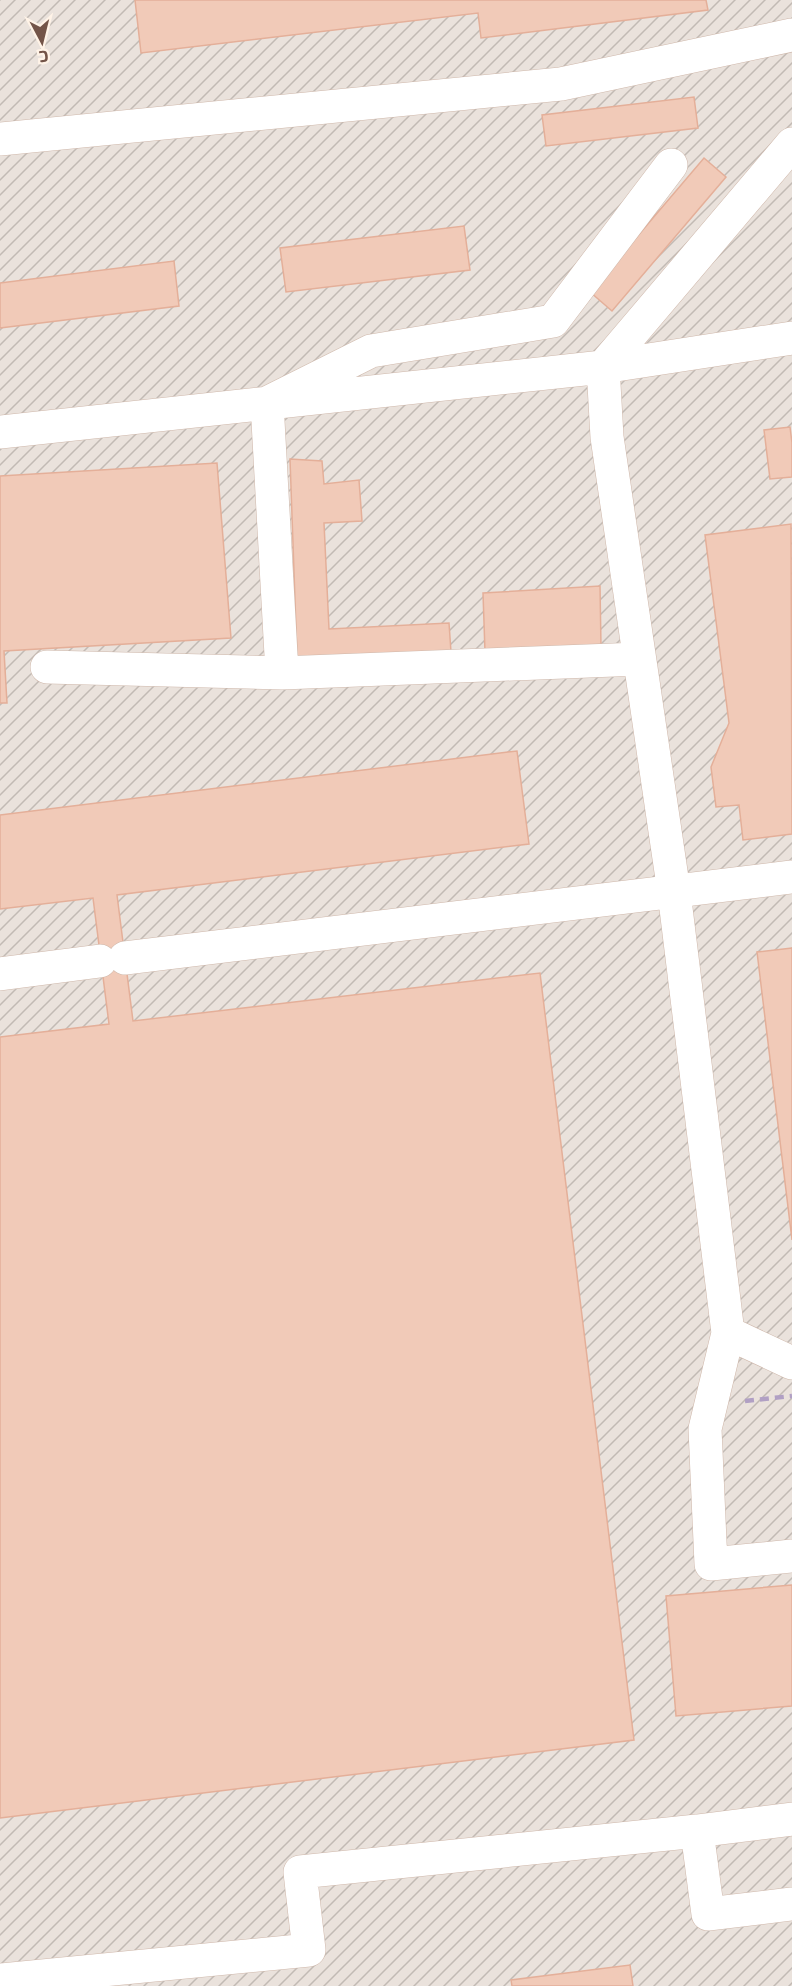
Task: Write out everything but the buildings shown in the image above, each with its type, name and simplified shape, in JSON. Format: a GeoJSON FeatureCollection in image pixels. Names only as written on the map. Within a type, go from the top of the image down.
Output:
{"type":"FeatureCollection","features":[{"type":"Feature","properties":{"kind":"lane"},"geometry":{"type":"LineString","coordinates":[[0,139],[561,84],[792,35]]}},
{"type":"Feature","properties":{"kind":"lane"},"geometry":{"type":"LineString","coordinates":[[792,144],[603,367],[607,437],[674,892],[728,1334],[705,1429],[711,1564],[792,1556]]}},
{"type":"Feature","properties":{"kind":"lane"},"geometry":{"type":"LineString","coordinates":[[267,403],[371,351],[553,321],[671,165]]}},
{"type":"Feature","properties":{"kind":"lane"},"geometry":{"type":"LineString","coordinates":[[0,432],[603,367],[792,338]]}},
{"type":"Feature","properties":{"kind":"lane"},"geometry":{"type":"LineString","coordinates":[[267,403],[282,673]]}},
{"type":"Feature","properties":{"kind":"lane"},"geometry":{"type":"LineString","coordinates":[[47,667],[282,673],[639,659]]}},
{"type":"Feature","properties":{"kind":"lane"},"geometry":{"type":"LineString","coordinates":[[0,974],[792,878]]}},
{"type":"Feature","properties":{"kind":"lane"},"geometry":{"type":"LineString","coordinates":[[728,1334],[792,1364]]}},
{"type":"Feature","properties":{"kind":"lane"},"geometry":{"type":"LineString","coordinates":[[0,1980],[309,1950],[300,1872],[792,1820]]}},
{"type":"Feature","properties":{"kind":"lane"},"geometry":{"type":"LineString","coordinates":[[697,1831],[708,1914],[792,1904]]}},
{"type":"Feature","properties":{"kind":"shaded area"},"geometry":{"type":"Polygon","coordinates":[[[0,0],[792,0],[792,1986],[0,1986],[0,0]]]}},
{"type":"Feature","properties":{"kind":"railway"},"geometry":{"type":"LineString","coordinates":[[745,1401],[792,1396]]}}]}
